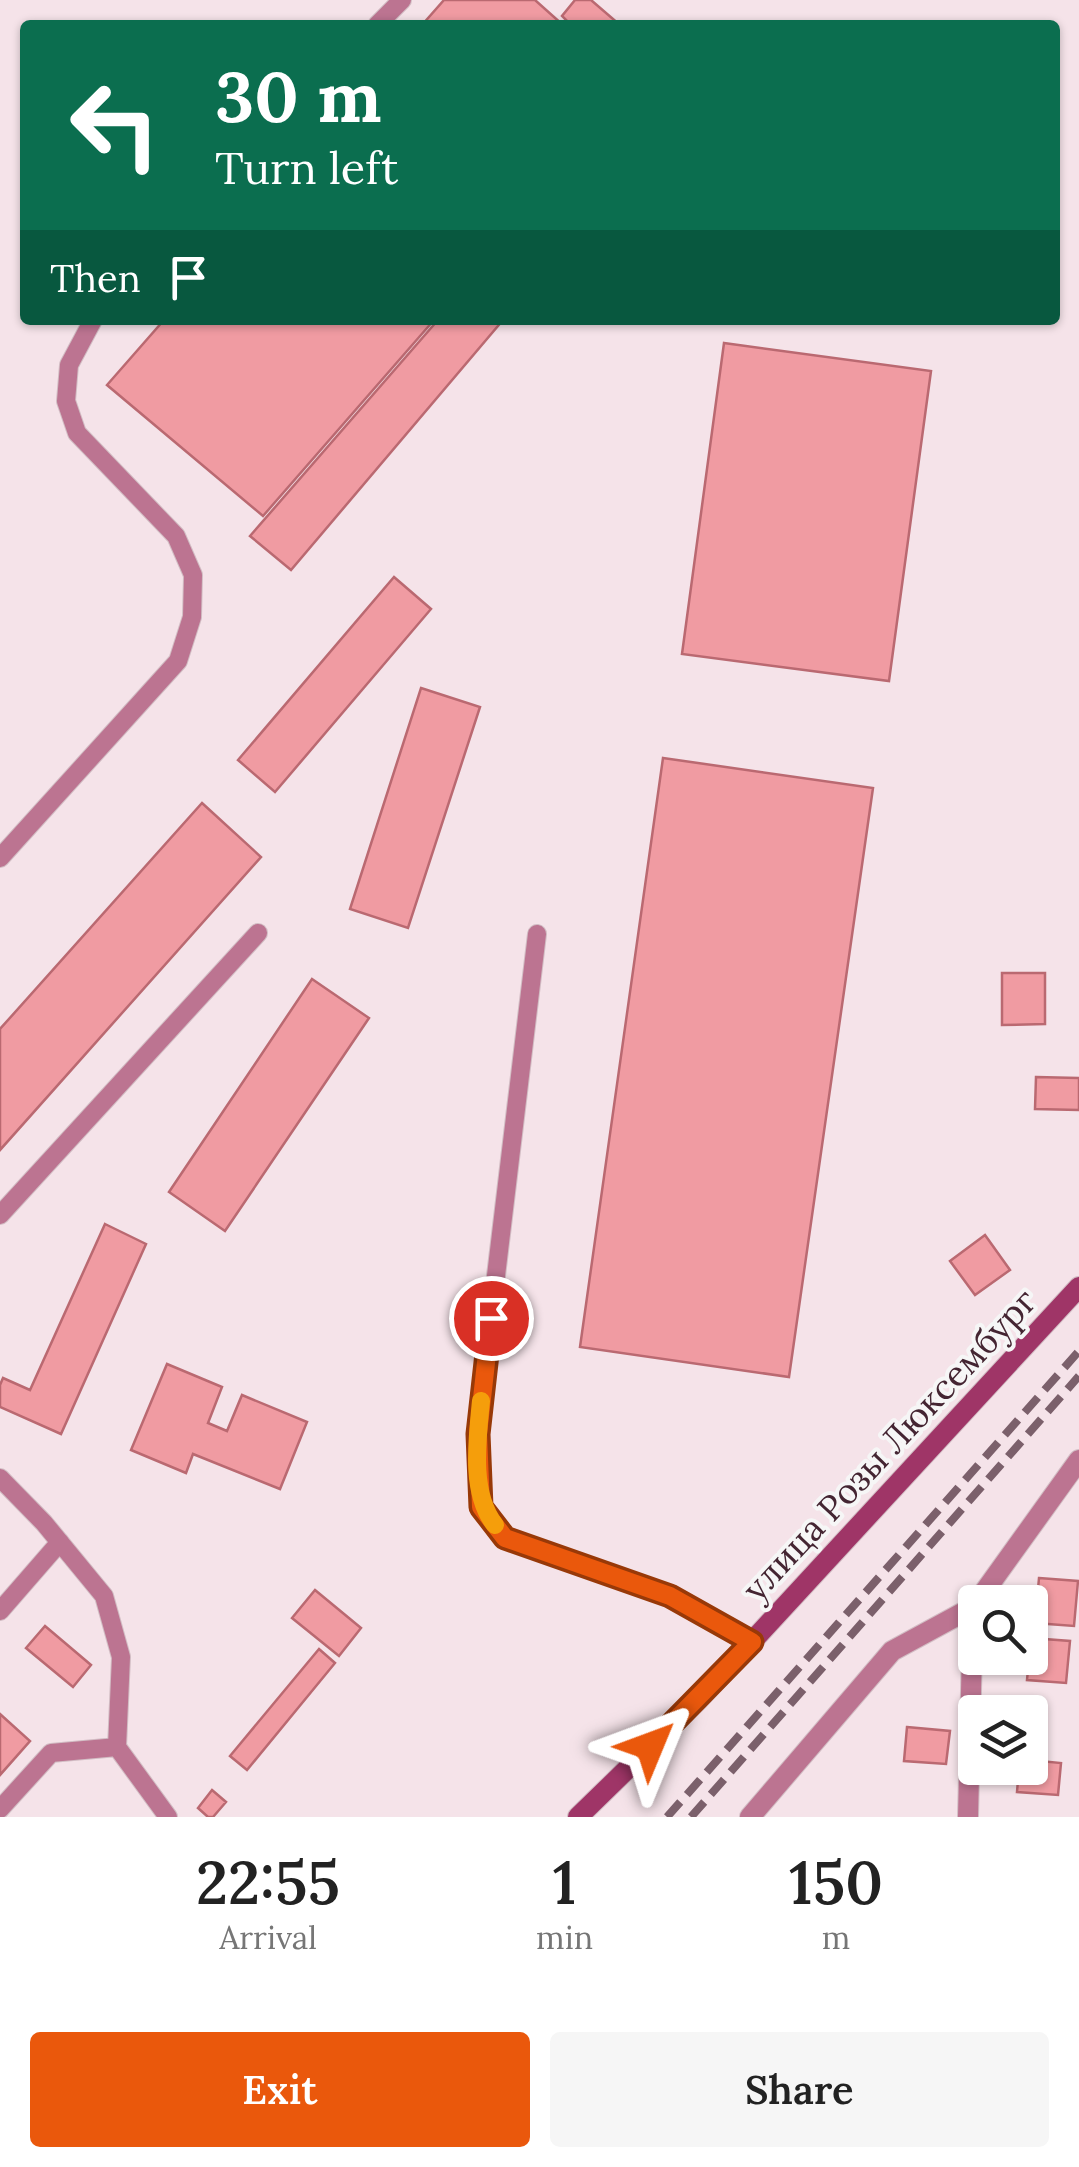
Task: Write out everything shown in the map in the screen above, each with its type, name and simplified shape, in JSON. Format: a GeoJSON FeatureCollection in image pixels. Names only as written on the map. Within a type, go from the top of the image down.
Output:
{"type":"FeatureCollection","features":[{"type":"Feature","properties":{"kind":"main road","name":"улица Розы Люксембург"},"geometry":{"type":"LineString","coordinates":[[578,1817],[752,1642],[1079,1287]]}},
{"type":"Feature","properties":{"kind":"street"},"geometry":{"type":"LineString","coordinates":[[990,1585],[1079,1460]]}},
{"type":"Feature","properties":{"kind":"street"},"geometry":{"type":"LineString","coordinates":[[750,1817],[892,1651],[958,1615]]}},
{"type":"Feature","properties":{"kind":"street"},"geometry":{"type":"LineString","coordinates":[[968,1817],[974,1675]]}},
{"type":"Feature","properties":{"kind":"lane"},"geometry":{"type":"LineString","coordinates":[[382,20],[402,0]]}},
{"type":"Feature","properties":{"kind":"lane"},"geometry":{"type":"LineString","coordinates":[[0,858],[178,661],[192,618],[193,575],[176,536],[78,433],[66,401],[69,365],[91,325]]}},
{"type":"Feature","properties":{"kind":"lane"},"geometry":{"type":"LineString","coordinates":[[0,1215],[258,933]]}},
{"type":"Feature","properties":{"kind":"lane"},"geometry":{"type":"LineString","coordinates":[[536,934],[478,1434],[481,1507],[505,1538],[670,1596],[752,1642]]}},
{"type":"Feature","properties":{"kind":"lane"},"geometry":{"type":"LineString","coordinates":[[0,1478],[104,1596],[121,1657],[117,1747],[168,1817]]}},
{"type":"Feature","properties":{"kind":"lane"},"geometry":{"type":"LineString","coordinates":[[0,1612],[60,1542]]}},
{"type":"Feature","properties":{"kind":"lane"},"geometry":{"type":"LineString","coordinates":[[0,1809],[50,1754],[117,1747]]}},
{"type":"Feature","properties":{"kind":"building"},"geometry":{"type":"Polygon","coordinates":[[[444,0],[535,0],[557,20],[426,20],[444,0]]]}},
{"type":"Feature","properties":{"kind":"building"},"geometry":{"type":"Polygon","coordinates":[[[575,0],[591,0],[614,20],[566,20],[562,16],[575,0]]]}},
{"type":"Feature","properties":{"kind":"building"},"geometry":{"type":"Polygon","coordinates":[[[160,325],[430,325],[263,516],[107,385],[160,325]]]}},
{"type":"Feature","properties":{"kind":"building"},"geometry":{"type":"Polygon","coordinates":[[[434,325],[499,325],[291,570],[250,536],[434,325]]]}},
{"type":"Feature","properties":{"kind":"building"},"geometry":{"type":"Polygon","coordinates":[[[724,343],[931,371],[889,681],[682,654],[724,343]]]}},
{"type":"Feature","properties":{"kind":"building"},"geometry":{"type":"Polygon","coordinates":[[[394,577],[431,609],[275,792],[238,760],[394,577]]]}},
{"type":"Feature","properties":{"kind":"building"},"geometry":{"type":"Polygon","coordinates":[[[421,688],[480,707],[408,928],[350,909],[421,688]]]}},
{"type":"Feature","properties":{"kind":"building"},"geometry":{"type":"Polygon","coordinates":[[[663,758],[873,788],[789,1377],[580,1347],[663,758]]]}},
{"type":"Feature","properties":{"kind":"building"},"geometry":{"type":"Polygon","coordinates":[[[202,803],[261,857],[0,1150],[0,1029],[202,803]]]}},
{"type":"Feature","properties":{"kind":"building"},"geometry":{"type":"Polygon","coordinates":[[[1002,973],[1045,973],[1045,1024],[1002,1025],[1002,973]]]}},
{"type":"Feature","properties":{"kind":"building"},"geometry":{"type":"Polygon","coordinates":[[[312,979],[369,1018],[225,1231],[169,1192],[312,979]]]}},
{"type":"Feature","properties":{"kind":"building"},"geometry":{"type":"Polygon","coordinates":[[[1036,1077],[1079,1078],[1079,1110],[1035,1109],[1036,1077]]]}},
{"type":"Feature","properties":{"kind":"building"},"geometry":{"type":"Polygon","coordinates":[[[105,1224],[146,1244],[61,1434],[0,1407],[0,1385],[3,1378],[30,1390],[105,1224]]]}},
{"type":"Feature","properties":{"kind":"building"},"geometry":{"type":"Polygon","coordinates":[[[985,1235],[1010,1270],[975,1295],[950,1261],[985,1235]]]}},
{"type":"Feature","properties":{"kind":"building"},"geometry":{"type":"Polygon","coordinates":[[[167,1364],[222,1387],[208,1423],[227,1431],[242,1395],[307,1422],[280,1489],[193,1454],[186,1473],[131,1450],[167,1364]]]}},
{"type":"Feature","properties":{"kind":"building"},"geometry":{"type":"Polygon","coordinates":[[[1039,1578],[1078,1581],[1074,1626],[1048,1624],[1048,1585],[1038,1585],[1039,1578]]]}},
{"type":"Feature","properties":{"kind":"building"},"geometry":{"type":"Polygon","coordinates":[[[315,1590],[361,1628],[339,1656],[292,1618],[315,1590]]]}},
{"type":"Feature","properties":{"kind":"building"},"geometry":{"type":"Polygon","coordinates":[[[45,1626],[91,1665],[73,1687],[26,1648],[45,1626]]]}},
{"type":"Feature","properties":{"kind":"building"},"geometry":{"type":"Polygon","coordinates":[[[1048,1639],[1070,1641],[1066,1683],[1027,1680],[1027,1675],[1048,1675],[1048,1639]]]}},
{"type":"Feature","properties":{"kind":"building"},"geometry":{"type":"Polygon","coordinates":[[[319,1649],[335,1663],[247,1770],[230,1756],[319,1649]]]}},
{"type":"Feature","properties":{"kind":"building"},"geometry":{"type":"Polygon","coordinates":[[[0,1714],[30,1741],[0,1775],[0,1714]]]}},
{"type":"Feature","properties":{"kind":"building"},"geometry":{"type":"Polygon","coordinates":[[[907,1727],[950,1731],[946,1764],[904,1761],[907,1727]]]}},
{"type":"Feature","properties":{"kind":"building"},"geometry":{"type":"Polygon","coordinates":[[[1048,1762],[1061,1763],[1058,1795],[1017,1792],[1018,1785],[1048,1785],[1048,1762]]]}},
{"type":"Feature","properties":{"kind":"building"},"geometry":{"type":"Polygon","coordinates":[[[212,1790],[226,1802],[213,1817],[208,1817],[198,1808],[212,1790]]]}},
{"type":"Feature","properties":{"kind":"railway"},"geometry":{"type":"LineString","coordinates":[[667,1817],[1079,1351]]}},
{"type":"Feature","properties":{"kind":"railway"},"geometry":{"type":"LineString","coordinates":[[691,1817],[1079,1376]]}},
{"type":"Feature","properties":{"kind":"slow traffic"},"geometry":{"type":"LineString","coordinates":[[481,1401],[481,1507],[495,1525]]}},
{"type":"Feature","properties":{"kind":"route"},"geometry":{"type":"LineString","coordinates":[[491,1318],[478,1434],[481,1507],[505,1538],[568,1564],[670,1596],[752,1642],[650,1746]]}}]}
